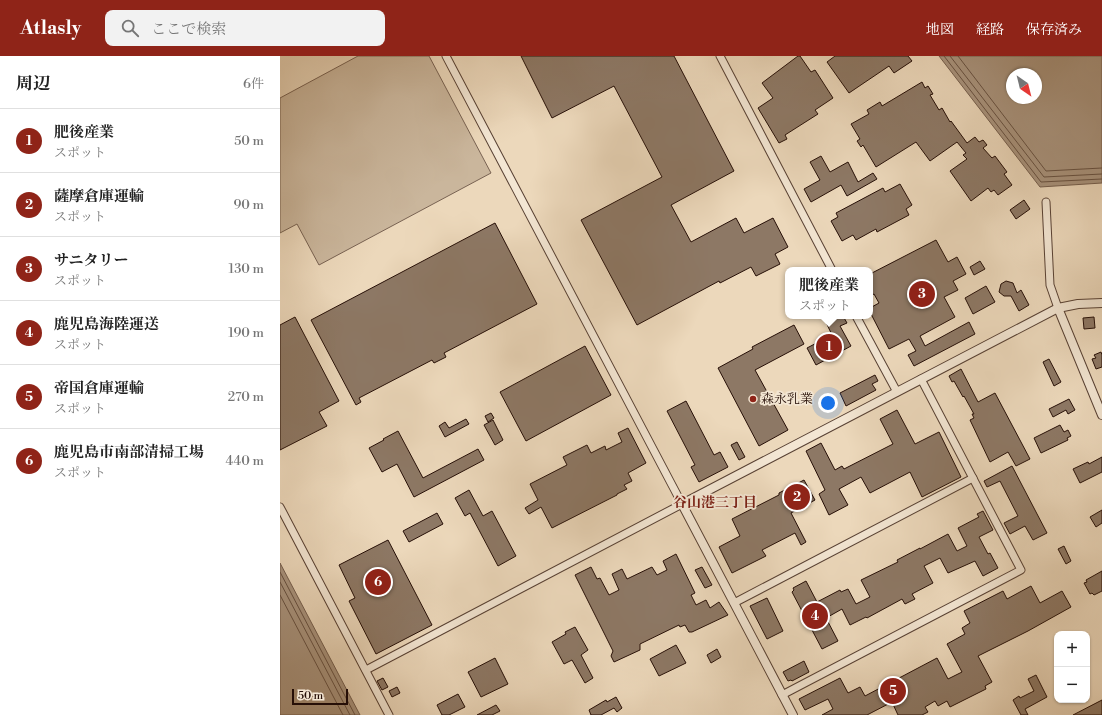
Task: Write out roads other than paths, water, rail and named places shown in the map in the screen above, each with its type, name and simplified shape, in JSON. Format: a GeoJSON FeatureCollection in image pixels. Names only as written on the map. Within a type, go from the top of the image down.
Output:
{"type":"FeatureCollection","features":[{"type":"Feature","properties":{"kind":"street"},"geometry":{"type":"LineString","coordinates":[[446,56],[793,715]]}},
{"type":"Feature","properties":{"kind":"street"},"geometry":{"type":"LineString","coordinates":[[720,56],[830,267]]}},
{"type":"Feature","properties":{"kind":"street"},"geometry":{"type":"LineString","coordinates":[[1046,202],[1050,285],[1102,415]]}},
{"type":"Feature","properties":{"kind":"street"},"geometry":{"type":"LineString","coordinates":[[366,670],[1058,308],[1078,304],[1102,303]]}},
{"type":"Feature","properties":{"kind":"street"},"geometry":{"type":"LineString","coordinates":[[858,319],[896,392]]}},
{"type":"Feature","properties":{"kind":"street"},"geometry":{"type":"LineString","coordinates":[[782,695],[1021,570],[921,379]]}},
{"type":"Feature","properties":{"kind":"street"},"geometry":{"type":"LineString","coordinates":[[734,603],[973,478]]}},
{"type":"Feature","properties":{"kind":"street"},"geometry":{"type":"LineString","coordinates":[[280,507],[390,715]]}},
{"type":"Feature","properties":{"kind":"water"},"geometry":{"type":"Polygon","coordinates":[[[939,56],[1102,56],[1102,183],[1040,187],[939,56]]]}},
{"type":"Feature","properties":{"kind":"water"},"geometry":{"type":"Polygon","coordinates":[[[280,563],[360,715],[280,715],[280,563]]]}},
{"type":"Feature","properties":{"kind":"place","name":"サニタリー"},"geometry":{"type":"Point","coordinates":[922,294]}},
{"type":"Feature","properties":{"kind":"place","name":"肥後産業"},"geometry":{"type":"Point","coordinates":[829,347]}},
{"type":"Feature","properties":{"kind":"place","name":"森永乳業"},"geometry":{"type":"Point","coordinates":[753,399]}},
{"type":"Feature","properties":{"kind":"place","name":"薩摩倉庫運輸"},"geometry":{"type":"Point","coordinates":[797,497]}},
{"type":"Feature","properties":{"kind":"place","name":"鹿児島市南部清掃工場"},"geometry":{"type":"Point","coordinates":[378,582]}},
{"type":"Feature","properties":{"kind":"place","name":"鹿児島海陸運送"},"geometry":{"type":"Point","coordinates":[815,616]}},
{"type":"Feature","properties":{"kind":"place","name":"帝国倉庫運輸"},"geometry":{"type":"Point","coordinates":[893,691]}},
{"type":"Feature","properties":{"kind":"district","name":"谷山港三丁目"},"geometry":{"type":"Point","coordinates":[715,503]}}]}
